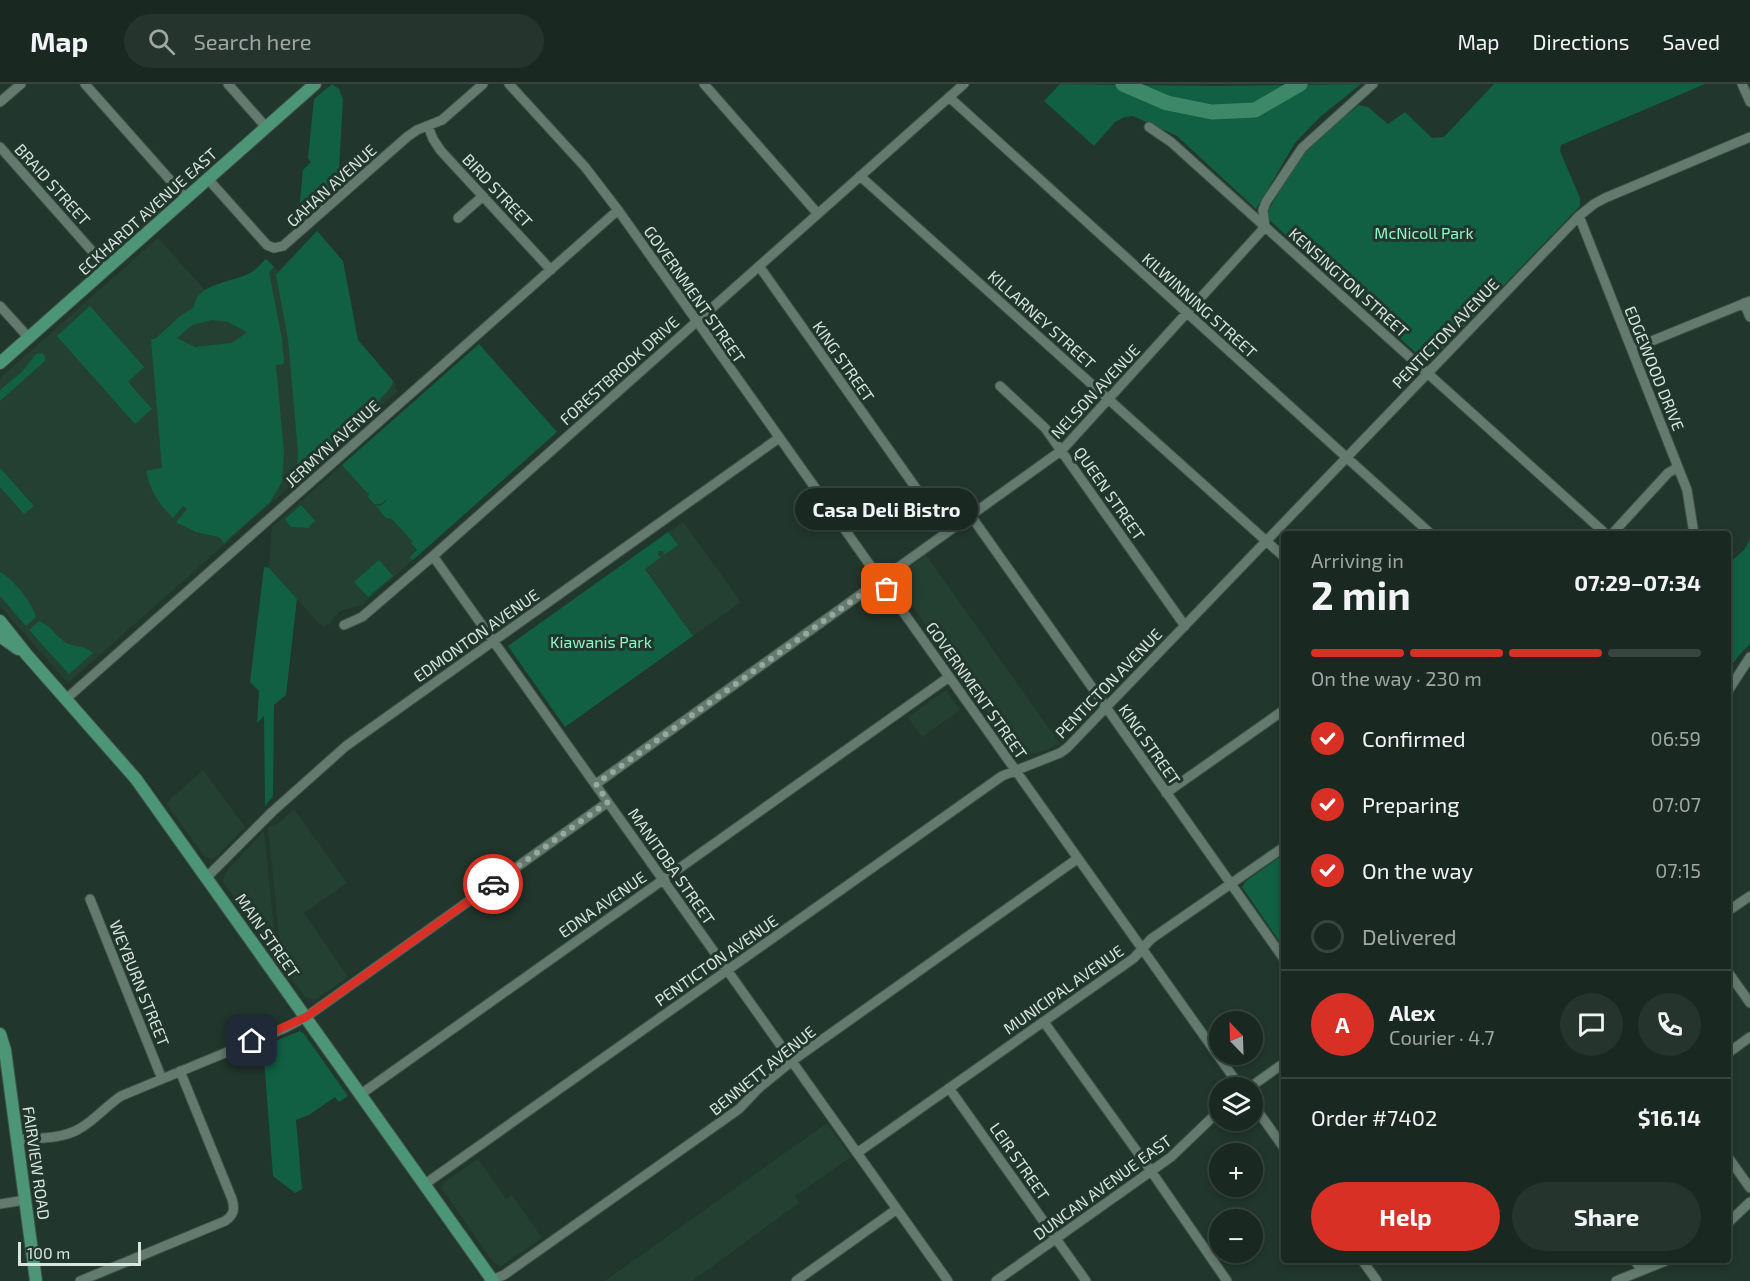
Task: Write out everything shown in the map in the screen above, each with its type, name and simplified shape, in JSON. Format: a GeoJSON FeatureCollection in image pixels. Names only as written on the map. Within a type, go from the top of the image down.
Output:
{"type":"FeatureCollection","features":[{"type":"Feature","properties":{"kind":"main road","name":"ECKHARDT AVENUE EAST"},"geometry":{"type":"LineString","coordinates":[[0,363],[315,84]]}},
{"type":"Feature","properties":{"kind":"main road","name":"MAIN STREET"},"geometry":{"type":"LineString","coordinates":[[0,621],[136,779],[425,1184],[491,1281]]}},
{"type":"Feature","properties":{"kind":"main road"},"geometry":{"type":"LineString","coordinates":[[0,636],[27,655]]}},
{"type":"Feature","properties":{"kind":"main road","name":"FAIRVIEW ROAD"},"geometry":{"type":"LineString","coordinates":[[0,1034],[5,1050],[36,1281]]}},
{"type":"Feature","properties":{"kind":"street"},"geometry":{"type":"LineString","coordinates":[[0,102],[21,84]]}},
{"type":"Feature","properties":{"kind":"street"},"geometry":{"type":"LineString","coordinates":[[85,84],[186,198]]}},
{"type":"Feature","properties":{"kind":"street"},"geometry":{"type":"LineString","coordinates":[[228,84],[266,127]]}},
{"type":"Feature","properties":{"kind":"street","name":"GAHAN AVENUE"},"geometry":{"type":"LineString","coordinates":[[208,178],[264,242],[271,247],[278,248],[290,242],[407,137],[442,120],[483,84]]}},
{"type":"Feature","properties":{"kind":"street","name":"GOVERNMENT STREET"},"geometry":{"type":"LineString","coordinates":[[509,84],[585,167],[618,210],[1233,1077]]}},
{"type":"Feature","properties":{"kind":"street"},"geometry":{"type":"LineString","coordinates":[[704,84],[818,214]]}},
{"type":"Feature","properties":{"kind":"street","name":"FORESTBROOK DRIVE"},"geometry":{"type":"LineString","coordinates":[[344,625],[362,617],[433,556],[964,84]]}},
{"type":"Feature","properties":{"kind":"street"},"geometry":{"type":"LineString","coordinates":[[1265,227],[1263,210],[1287,167],[1302,148],[1373,84]]}},
{"type":"Feature","properties":{"kind":"street"},"geometry":{"type":"LineString","coordinates":[[1742,84],[1750,102]]}},
{"type":"Feature","properties":{"kind":"street","name":"KILWINNING STREET"},"geometry":{"type":"LineString","coordinates":[[949,97],[1428,531]]}},
{"type":"Feature","properties":{"kind":"street","name":"BIRD STREET"},"geometry":{"type":"LineString","coordinates":[[428,126],[437,145],[551,270]]}},
{"type":"Feature","properties":{"kind":"street","name":"KENSINGTON STREET"},"geometry":{"type":"LineString","coordinates":[[1149,127],[1172,142],[1603,531]]}},
{"type":"Feature","properties":{"kind":"street","name":"PENTICTON AVENUE"},"geometry":{"type":"LineString","coordinates":[[425,1184],[1002,776],[1064,750],[1579,216],[1605,198],[1750,137]]}},
{"type":"Feature","properties":{"kind":"street","name":"BRAID STREET"},"geometry":{"type":"LineString","coordinates":[[0,147],[107,268]]}},
{"type":"Feature","properties":{"kind":"street","name":"KILLARNEY STREET"},"geometry":{"type":"LineString","coordinates":[[860,176],[1281,554]]}},
{"type":"Feature","properties":{"kind":"street"},"geometry":{"type":"LineString","coordinates":[[458,218],[483,196]]}},
{"type":"Feature","properties":{"kind":"street","name":"JERMYN AVENUE"},"geometry":{"type":"LineString","coordinates":[[66,699],[618,210]]}},
{"type":"Feature","properties":{"kind":"street","name":"EDGEWOOD DRIVE"},"geometry":{"type":"LineString","coordinates":[[1579,216],[1687,490],[1694,531]]}},
{"type":"Feature","properties":{"kind":"street","name":"NELSON AVENUE"},"geometry":{"type":"LineString","coordinates":[[596,784],[1062,450],[1265,227]]}},
{"type":"Feature","properties":{"kind":"street","name":"KING STREET"},"geometry":{"type":"LineString","coordinates":[[759,266],[947,532]]}},
{"type":"Feature","properties":{"kind":"street"},"geometry":{"type":"LineString","coordinates":[[1632,349],[1747,302],[1750,318]]}},
{"type":"Feature","properties":{"kind":"street"},"geometry":{"type":"LineString","coordinates":[[0,306],[29,338]]}},
{"type":"Feature","properties":{"kind":"street","name":"QUEEN STREET"},"geometry":{"type":"LineString","coordinates":[[1000,386],[1046,428],[1185,626]]}},
{"type":"Feature","properties":{"kind":"street","name":"EDMONTON AVENUE"},"geometry":{"type":"LineString","coordinates":[[207,877],[272,812],[346,746],[779,438]]}},
{"type":"Feature","properties":{"kind":"street"},"geometry":{"type":"LineString","coordinates":[[1615,531],[1662,480],[1678,467]]}},
{"type":"Feature","properties":{"kind":"street","name":"KING STREET"},"geometry":{"type":"LineString","coordinates":[[971,516],[1281,955]]}},
{"type":"Feature","properties":{"kind":"street","name":"MANITOBA STREET"},"geometry":{"type":"LineString","coordinates":[[433,556],[948,1281]]}},
{"type":"Feature","properties":{"kind":"street"},"geometry":{"type":"LineString","coordinates":[[1731,686],[1750,657]]}},
{"type":"Feature","properties":{"kind":"street","name":"EDNA AVENUE"},"geometry":{"type":"LineString","coordinates":[[361,1094],[949,677]]}},
{"type":"Feature","properties":{"kind":"street"},"geometry":{"type":"LineString","coordinates":[[1166,793],[1281,712]]}},
{"type":"Feature","properties":{"kind":"street"},"geometry":{"type":"LineString","coordinates":[[17,1140],[72,1132],[86,1125],[120,1096],[285,1028],[306,1017],[608,802]]}},
{"type":"Feature","properties":{"kind":"street","name":"MUNICIPAL AVENUE"},"geometry":{"type":"LineString","coordinates":[[857,1153],[1134,958],[1151,939],[1281,849]]}},
{"type":"Feature","properties":{"kind":"street","name":"BENNETT AVENUE"},"geometry":{"type":"LineString","coordinates":[[491,1281],[504,1275],[739,1109],[759,1088],[792,1061],[1077,859]]}},
{"type":"Feature","properties":{"kind":"street"},"geometry":{"type":"LineString","coordinates":[[1731,909],[1750,896]]}},
{"type":"Feature","properties":{"kind":"street","name":"WEYBURN STREET"},"geometry":{"type":"LineString","coordinates":[[90,899],[162,1079]]}},
{"type":"Feature","properties":{"kind":"street"},"geometry":{"type":"LineString","coordinates":[[1731,976],[1750,1003]]}},
{"type":"Feature","properties":{"kind":"street"},"geometry":{"type":"LineString","coordinates":[[1044,1022],[1227,1281]]}},
{"type":"Feature","properties":{"kind":"street"},"geometry":{"type":"LineString","coordinates":[[1731,1051],[1750,1038]]}},
{"type":"Feature","properties":{"kind":"street"},"geometry":{"type":"LineString","coordinates":[[1263,1078],[1281,1065]]}},
{"type":"Feature","properties":{"kind":"street"},"geometry":{"type":"LineString","coordinates":[[80,1281],[225,1221],[232,1215],[234,1210],[228,1189],[180,1071]]}},
{"type":"Feature","properties":{"kind":"street","name":"LEIR STREET"},"geometry":{"type":"LineString","coordinates":[[949,1088],[1086,1281]]}},
{"type":"Feature","properties":{"kind":"street"},"geometry":{"type":"LineString","coordinates":[[1263,1118],[1281,1144]]}},
{"type":"Feature","properties":{"kind":"street","name":"DUNCAN AVENUE EAST"},"geometry":{"type":"LineString","coordinates":[[996,1281],[1151,1171],[1185,1145],[1209,1121]]}},
{"type":"Feature","properties":{"kind":"street"},"geometry":{"type":"LineString","coordinates":[[1731,1161],[1750,1188]]}},
{"type":"Feature","properties":{"kind":"street"},"geometry":{"type":"LineString","coordinates":[[0,1204],[25,1200]]}},
{"type":"Feature","properties":{"kind":"street"},"geometry":{"type":"LineString","coordinates":[[1731,1220],[1750,1202]]}},
{"type":"Feature","properties":{"kind":"street"},"geometry":{"type":"LineString","coordinates":[[796,1281],[897,1209]]}},
{"type":"Feature","properties":{"kind":"street"},"geometry":{"type":"LineString","coordinates":[[1364,1263],[1377,1281]]}},
{"type":"Feature","properties":{"kind":"street"},"geometry":{"type":"LineString","coordinates":[[1636,1263],[1642,1270]]}},
{"type":"Feature","properties":{"kind":"street"},"geometry":{"type":"LineString","coordinates":[[1616,1281],[1660,1263]]}},
{"type":"Feature","properties":{"kind":"shaded area"},"geometry":{"type":"Polygon","coordinates":[[[317,231],[343,261],[358,340],[396,384],[395,388],[398,391],[68,683],[0,606],[0,378],[158,238],[205,290],[250,274],[266,259],[278,271],[317,231]]]}},
{"type":"Feature","properties":{"kind":"shaded area"},"geometry":{"type":"Polygon","coordinates":[[[479,344],[557,432],[362,605],[340,611],[332,619],[331,624],[322,627],[269,568],[272,527],[479,344]]]}},
{"type":"Feature","properties":{"kind":"shaded area"},"geometry":{"type":"Polygon","coordinates":[[[683,522],[741,602],[693,636],[636,555],[683,522]]]}},
{"type":"Feature","properties":{"kind":"shaded area"},"geometry":{"type":"Polygon","coordinates":[[[926,555],[1060,744],[1035,754],[1023,757],[1018,755],[896,583],[894,578],[926,555]]]}},
{"type":"Feature","properties":{"kind":"shaded area"},"geometry":{"type":"Polygon","coordinates":[[[946,690],[960,710],[922,737],[908,717],[946,690]]]}},
{"type":"Feature","properties":{"kind":"shaded area"},"geometry":{"type":"Polygon","coordinates":[[[203,770],[245,827],[217,856],[211,859],[204,856],[166,803],[203,770]]]}},
{"type":"Feature","properties":{"kind":"shaded area"},"geometry":{"type":"Polygon","coordinates":[[[294,809],[347,883],[304,913],[348,977],[315,1000],[305,997],[282,965],[268,827],[280,822],[294,809]]]}},
{"type":"Feature","properties":{"kind":"shaded area"},"geometry":{"type":"Polygon","coordinates":[[[264,831],[277,959],[223,881],[225,873],[264,831]]]}},
{"type":"Feature","properties":{"kind":"shaded area"},"geometry":{"type":"Polygon","coordinates":[[[827,1123],[851,1157],[795,1196],[799,1203],[692,1281],[605,1281],[827,1123]]]}},
{"type":"Feature","properties":{"kind":"shaded area"},"geometry":{"type":"Polygon","coordinates":[[[478,1159],[506,1199],[512,1195],[542,1238],[501,1266],[493,1262],[442,1189],[443,1183],[478,1159]]]}},
{"type":"Feature","properties":{"kind":"green space"},"geometry":{"type":"Polygon","coordinates":[[[332,84],[339,89],[343,99],[338,187],[298,222],[303,170],[311,162],[308,158],[314,99],[332,84]]]}},
{"type":"Feature","properties":{"kind":"green space"},"geometry":{"type":"Polygon","coordinates":[[[1060,84],[1216,86],[1361,84],[1320,117],[1295,143],[1256,209],[1177,136],[1133,116],[1115,122],[1094,146],[1044,101],[1060,84]]]}},
{"type":"Feature","properties":{"kind":"green space","name":"McNicoll Park"},"geometry":{"type":"Polygon","coordinates":[[[1494,84],[1705,84],[1561,145],[1560,151],[1580,198],[1580,206],[1431,361],[1425,361],[1267,218],[1268,211],[1304,149],[1359,105],[1368,107],[1388,124],[1405,112],[1432,138],[1444,137],[1494,84]]]}},
{"type":"Feature","properties":{"kind":"green space"},"geometry":{"type":"Polygon","coordinates":[[[317,231],[343,261],[358,340],[393,381],[375,411],[296,481],[298,452],[288,339],[276,275],[317,231]]]}},
{"type":"Feature","properties":{"kind":"green space"},"geometry":{"type":"Polygon","coordinates":[[[266,259],[274,267],[269,272],[282,339],[284,364],[276,365],[284,453],[282,482],[270,502],[224,543],[219,537],[196,532],[176,522],[187,509],[183,506],[173,518],[163,508],[150,485],[146,471],[162,468],[151,339],[155,339],[194,307],[196,299],[208,288],[248,274],[266,259]],[[212,320],[192,325],[177,338],[195,347],[232,343],[247,332],[228,322],[212,320]]]}},
{"type":"Feature","properties":{"kind":"green space"},"geometry":{"type":"Polygon","coordinates":[[[90,306],[144,367],[128,382],[152,409],[135,424],[57,336],[90,306]]]}},
{"type":"Feature","properties":{"kind":"green space"},"geometry":{"type":"Polygon","coordinates":[[[479,344],[557,432],[413,560],[410,557],[417,550],[411,543],[412,541],[392,519],[386,518],[375,505],[381,506],[388,499],[380,504],[374,504],[368,497],[369,492],[367,493],[342,465],[479,344]]]}},
{"type":"Feature","properties":{"kind":"green space"},"geometry":{"type":"Polygon","coordinates":[[[42,353],[45,361],[0,401],[0,390],[22,372],[36,354],[42,353]]]}},
{"type":"Feature","properties":{"kind":"green space"},"geometry":{"type":"Polygon","coordinates":[[[0,468],[34,506],[24,514],[0,487],[0,468]]]}},
{"type":"Feature","properties":{"kind":"green space"},"geometry":{"type":"Polygon","coordinates":[[[301,505],[315,521],[309,528],[291,527],[285,519],[301,505]]]}},
{"type":"Feature","properties":{"kind":"green space","name":"Kiawanis Park"},"geometry":{"type":"Polygon","coordinates":[[[668,532],[678,545],[664,555],[663,551],[659,551],[658,555],[661,557],[645,569],[693,636],[565,727],[508,646],[668,532]]]}},
{"type":"Feature","properties":{"kind":"green space"},"geometry":{"type":"Polygon","coordinates":[[[1750,540],[1750,644],[1731,666],[1731,561],[1744,550],[1750,540]]]}},
{"type":"Feature","properties":{"kind":"green space"},"geometry":{"type":"Polygon","coordinates":[[[379,560],[393,576],[368,597],[354,582],[379,560]]]}},
{"type":"Feature","properties":{"kind":"green space"},"geometry":{"type":"Polygon","coordinates":[[[264,567],[269,568],[297,599],[286,695],[274,705],[273,796],[265,806],[264,716],[257,723],[259,691],[250,682],[264,567]]]}},
{"type":"Feature","properties":{"kind":"green space"},"geometry":{"type":"Polygon","coordinates":[[[0,572],[21,592],[34,611],[36,617],[26,626],[0,596],[0,572]]]}},
{"type":"Feature","properties":{"kind":"green space"},"geometry":{"type":"Polygon","coordinates":[[[39,621],[47,625],[65,642],[93,653],[69,674],[29,630],[39,621]]]}},
{"type":"Feature","properties":{"kind":"green space"},"geometry":{"type":"Polygon","coordinates":[[[1281,856],[1281,944],[1242,887],[1246,881],[1281,856]]]}},
{"type":"Feature","properties":{"kind":"green space"},"geometry":{"type":"Polygon","coordinates":[[[300,1031],[348,1096],[339,1102],[335,1097],[309,1115],[296,1120],[302,1189],[295,1193],[273,1176],[263,1046],[300,1031]]]}},
{"type":"Feature","properties":{"kind":"waterway"},"geometry":{"type":"LineString","coordinates":[[1123,84],[1167,103],[1212,112],[1255,110],[1300,84]]}},
{"type":"Feature","properties":{"kind":"way so far"},"geometry":{"type":"LineString","coordinates":[[493,884],[608,802],[596,784],[881,580],[887,589]]}},
{"type":"Feature","properties":{"kind":"place","name":"Casa Deli Bistro"},"geometry":{"type":"Point","coordinates":[887,589]}},
{"type":"Feature","properties":{"kind":"route"},"geometry":{"type":"LineString","coordinates":[[252,1041],[306,1017],[493,884]]}}]}
